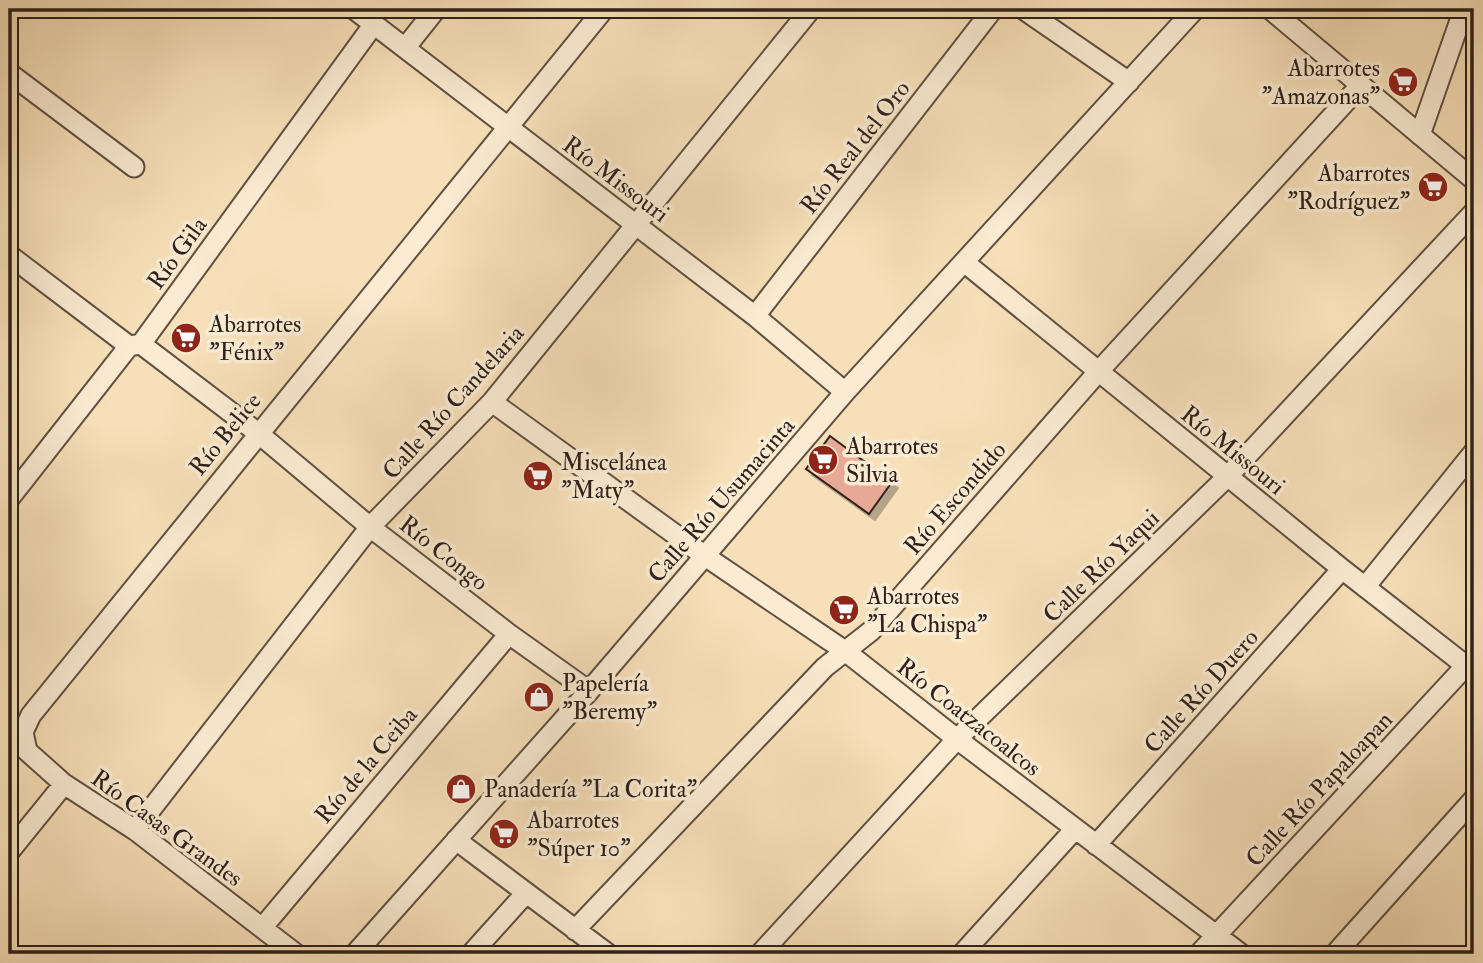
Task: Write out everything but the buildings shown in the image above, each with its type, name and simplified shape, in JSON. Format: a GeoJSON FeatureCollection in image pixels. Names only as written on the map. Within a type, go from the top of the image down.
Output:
{"type":"FeatureCollection","features":[{"type":"Feature","properties":{"kind":"street","name":"Río Missouri"},"geometry":{"type":"LineString","coordinates":[[354,9],[755,316],[845,392]]}},
{"type":"Feature","properties":{"kind":"street"},"geometry":{"type":"LineString","coordinates":[[405,48],[436,9]]}},
{"type":"Feature","properties":{"kind":"street","name":"Río Belice"},"geometry":{"type":"LineString","coordinates":[[23,732],[31,715],[604,9]]}},
{"type":"Feature","properties":{"kind":"street","name":"Calle Río Candelaria"},"geometry":{"type":"LineString","coordinates":[[135,830],[370,527],[492,402],[811,9]]}},
{"type":"Feature","properties":{"kind":"street","name":"Río Real del Oro"},"geometry":{"type":"LineString","coordinates":[[755,316],[993,9]]}},
{"type":"Feature","properties":{"kind":"street"},"geometry":{"type":"LineString","coordinates":[[1023,9],[1129,82]]}},
{"type":"Feature","properties":{"kind":"street","name":"Calle Río Usumacinta"},"geometry":{"type":"LineString","coordinates":[[355,954],[589,691],[845,392],[1195,9]]}},
{"type":"Feature","properties":{"kind":"street"},"geometry":{"type":"LineString","coordinates":[[1270,9],[1474,180]]}},
{"type":"Feature","properties":{"kind":"street"},"geometry":{"type":"LineString","coordinates":[[1420,135],[1464,9]]}},
{"type":"Feature","properties":{"kind":"street","name":"Río Gila"},"geometry":{"type":"LineString","coordinates":[[9,499],[135,345],[374,24]]}},
{"type":"Feature","properties":{"kind":"street"},"geometry":{"type":"LineString","coordinates":[[9,73],[134,167]]}},
{"type":"Feature","properties":{"kind":"street","name":"Río Escondido"},"geometry":{"type":"LineString","coordinates":[[575,930],[825,667],[871,631],[1098,372],[1360,86]]}},
{"type":"Feature","properties":{"kind":"street","name":"Calle Río Yaqui"},"geometry":{"type":"LineString","coordinates":[[760,954],[957,739],[1227,477],[1474,212]]}},
{"type":"Feature","properties":{"kind":"street","name":"Río Congo"},"geometry":{"type":"LineString","coordinates":[[9,256],[258,433],[370,527],[509,634],[589,691]]}},
{"type":"Feature","properties":{"kind":"street","name":"Río Missouri"},"geometry":{"type":"LineString","coordinates":[[964,262],[1342,569],[1472,664]]}},
{"type":"Feature","properties":{"kind":"street","name":"Río Coatzacoalcos"},"geometry":{"type":"LineString","coordinates":[[492,402],[705,556],[845,651],[1241,954]]}},
{"type":"Feature","properties":{"kind":"street"},"geometry":{"type":"LineString","coordinates":[[1365,587],[1474,452]]}},
{"type":"Feature","properties":{"kind":"street","name":"Calle Río Duero"},"geometry":{"type":"LineString","coordinates":[[1096,845],[1342,569]]}},
{"type":"Feature","properties":{"kind":"street","name":"Río de la Ceiba"},"geometry":{"type":"LineString","coordinates":[[262,928],[509,634]]}},
{"type":"Feature","properties":{"kind":"street","name":"Calle Río Papaloapan"},"geometry":{"type":"LineString","coordinates":[[1199,954],[1472,664]]}},
{"type":"Feature","properties":{"kind":"street","name":"Río Casas Grandes"},"geometry":{"type":"LineString","coordinates":[[23,732],[27,751],[64,784],[135,830],[296,954]]}},
{"type":"Feature","properties":{"kind":"street"},"geometry":{"type":"LineString","coordinates":[[9,852],[64,784]]}},
{"type":"Feature","properties":{"kind":"street"},"geometry":{"type":"LineString","coordinates":[[1335,954],[1474,799]]}},
{"type":"Feature","properties":{"kind":"street"},"geometry":{"type":"LineString","coordinates":[[962,954],[1075,829]]}},
{"type":"Feature","properties":{"kind":"street"},"geometry":{"type":"LineString","coordinates":[[456,840],[608,954]]}},
{"type":"Feature","properties":{"kind":"street"},"geometry":{"type":"LineString","coordinates":[[471,954],[526,893]]}},
{"type":"Feature","properties":{"kind":"place","name":"Abarrotes \"Amazonas\""},"geometry":{"type":"Point","coordinates":[1403,82]}},
{"type":"Feature","properties":{"kind":"place","name":"Abarrotes \"Rodríguez\""},"geometry":{"type":"Point","coordinates":[1433,187]}},
{"type":"Feature","properties":{"kind":"place","name":"Abarrotes \"Fénix\""},"geometry":{"type":"Point","coordinates":[186,338]}},
{"type":"Feature","properties":{"kind":"place","name":"Abarrotes Silvia"},"geometry":{"type":"Point","coordinates":[823,460]}},
{"type":"Feature","properties":{"kind":"place","name":"Miscelánea \"Maty\""},"geometry":{"type":"Point","coordinates":[538,476]}},
{"type":"Feature","properties":{"kind":"place","name":"Abarrotes \"La Chispa\""},"geometry":{"type":"Point","coordinates":[844,610]}},
{"type":"Feature","properties":{"kind":"place","name":"Papelería \"Beremy\""},"geometry":{"type":"Point","coordinates":[539,697]}},
{"type":"Feature","properties":{"kind":"place","name":"Panadería \"La Corita\""},"geometry":{"type":"Point","coordinates":[461,789]}},
{"type":"Feature","properties":{"kind":"place","name":"Abarrotes \"Súper 10\""},"geometry":{"type":"Point","coordinates":[504,834]}}]}
